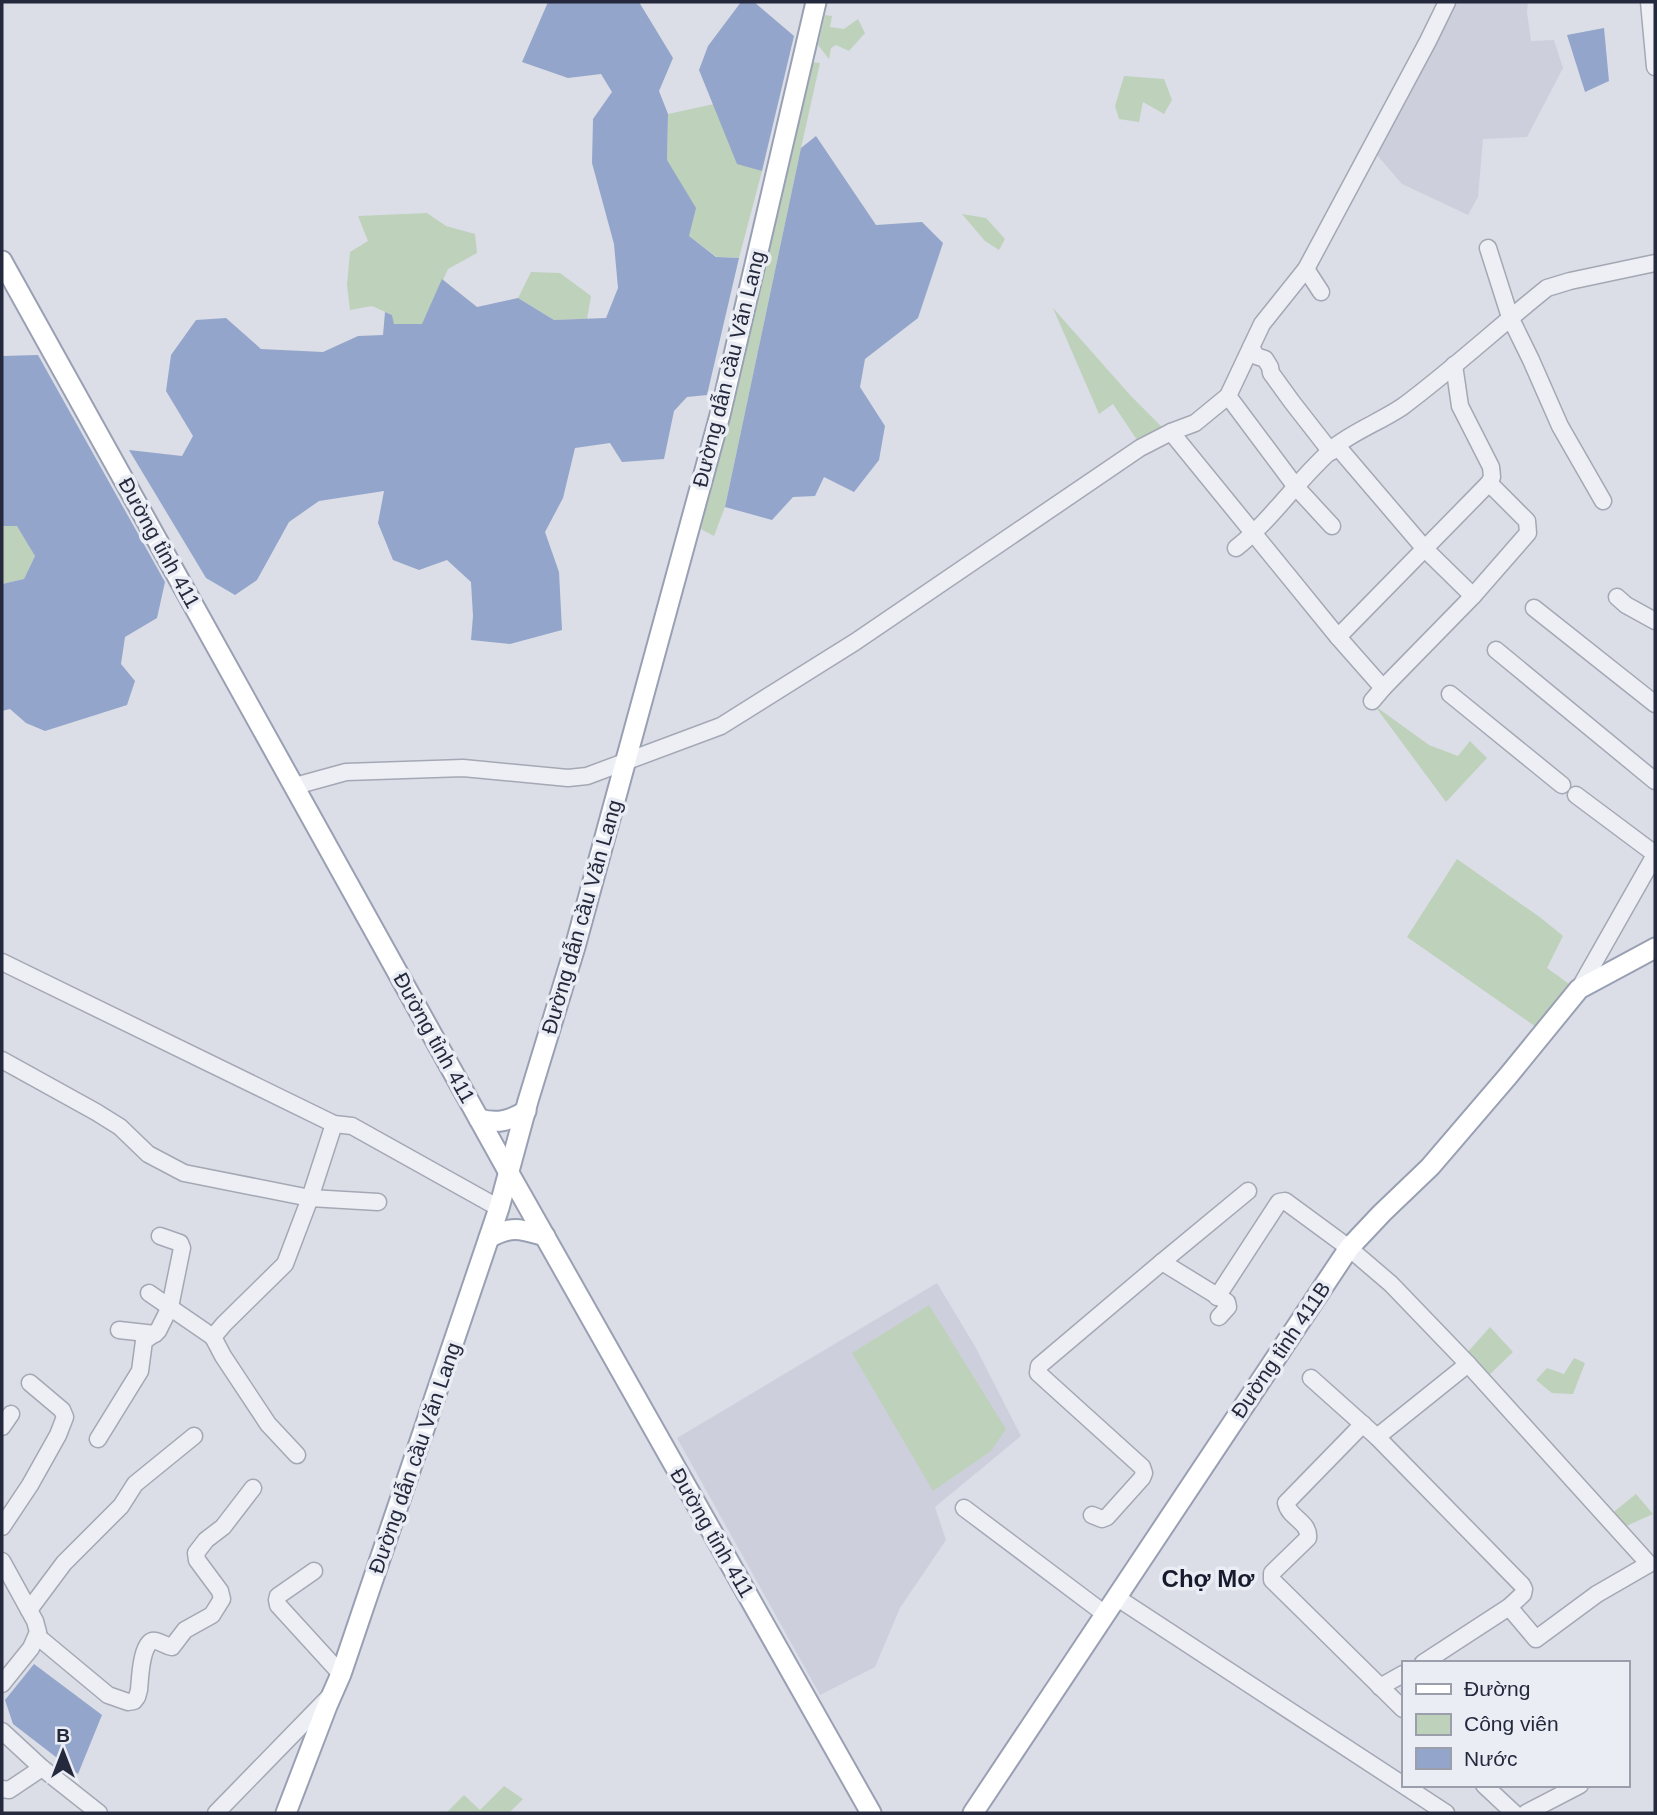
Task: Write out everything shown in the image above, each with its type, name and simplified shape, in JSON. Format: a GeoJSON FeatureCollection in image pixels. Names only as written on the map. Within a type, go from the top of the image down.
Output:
{"type":"FeatureCollection","features":[{"type":"Feature","properties":{"kind":"main road","name":"Đường dẫn cầu Văn Lang"},"geometry":{"type":"LineString","coordinates":[[286,1813],[341,1674],[499,1208],[575,947],[720,415],[816,2]]}},
{"type":"Feature","properties":{"kind":"main road","name":"Đường tỉnh 411"},"geometry":{"type":"LineString","coordinates":[[2,261],[509,1173],[871,1813]]}},
{"type":"Feature","properties":{"kind":"main road","name":"Đường tỉnh 411B"},"geometry":{"type":"LineString","coordinates":[[973,1813],[1349,1248],[1430,1167],[1578,989],[1655,948]]}},
{"type":"Feature","properties":{"kind":"main road"},"geometry":{"type":"LineString","coordinates":[[479,1119],[501,1122],[526,1111]]}},
{"type":"Feature","properties":{"kind":"main road"},"geometry":{"type":"LineString","coordinates":[[489,1238],[513,1228],[545,1236]]}},
{"type":"Feature","properties":{"kind":"street"},"geometry":{"type":"LineString","coordinates":[[295,786],[346,772],[463,768],[568,778],[587,776],[721,726],[855,642],[1140,448],[1195,423],[1228,396],[1262,324],[1306,269],[1447,2]]}},
{"type":"Feature","properties":{"kind":"street"},"geometry":{"type":"LineString","coordinates":[[1649,2],[1655,67]]}},
{"type":"Feature","properties":{"kind":"street"},"geometry":{"type":"LineString","coordinates":[[1488,248],[1510,317],[1560,426],[1603,501]]}},
{"type":"Feature","properties":{"kind":"street"},"geometry":{"type":"LineString","coordinates":[[1236,548],[1254,534],[1334,449],[1399,409],[1547,288],[1655,263]]}},
{"type":"Feature","properties":{"kind":"street"},"geometry":{"type":"LineString","coordinates":[[1306,269],[1321,292]]}},
{"type":"Feature","properties":{"kind":"street"},"geometry":{"type":"LineString","coordinates":[[1251,347],[1256,356],[1265,359],[1286,395],[1334,449],[1425,549],[1473,596]]}},
{"type":"Feature","properties":{"kind":"street"},"geometry":{"type":"LineString","coordinates":[[1338,637],[1492,477],[1491,467],[1460,406],[1454,365]]}},
{"type":"Feature","properties":{"kind":"street"},"geometry":{"type":"LineString","coordinates":[[1228,396],[1296,487],[1332,526]]}},
{"type":"Feature","properties":{"kind":"street"},"geometry":{"type":"LineString","coordinates":[[1171,432],[1338,637],[1383,688]]}},
{"type":"Feature","properties":{"kind":"street"},"geometry":{"type":"LineString","coordinates":[[1372,701],[1473,596],[1525,537],[1529,528],[1527,521],[1489,483]]}},
{"type":"Feature","properties":{"kind":"street"},"geometry":{"type":"LineString","coordinates":[[1617,597],[1655,621]]}},
{"type":"Feature","properties":{"kind":"street"},"geometry":{"type":"LineString","coordinates":[[1534,608],[1655,704]]}},
{"type":"Feature","properties":{"kind":"street"},"geometry":{"type":"LineString","coordinates":[[1496,650],[1655,781]]}},
{"type":"Feature","properties":{"kind":"street"},"geometry":{"type":"LineString","coordinates":[[1450,694],[1562,785]]}},
{"type":"Feature","properties":{"kind":"street"},"geometry":{"type":"LineString","coordinates":[[1576,796],[1655,855],[1578,989]]}},
{"type":"Feature","properties":{"kind":"street"},"geometry":{"type":"LineString","coordinates":[[2,962],[334,1124],[352,1126],[499,1208]]}},
{"type":"Feature","properties":{"kind":"street"},"geometry":{"type":"LineString","coordinates":[[2,1060],[104,1117],[120,1127],[148,1154],[184,1173],[310,1198],[378,1202]]}},
{"type":"Feature","properties":{"kind":"street"},"geometry":{"type":"LineString","coordinates":[[214,1337],[285,1264],[334,1124]]}},
{"type":"Feature","properties":{"kind":"street"},"geometry":{"type":"LineString","coordinates":[[1092,1516],[1102,1519],[1107,1517],[1142,1478],[1142,1467],[1038,1373],[1038,1369],[1041,1363],[1248,1191]]}},
{"type":"Feature","properties":{"kind":"street"},"geometry":{"type":"LineString","coordinates":[[1217,1297],[1279,1202],[1286,1201],[1349,1248],[1391,1284],[1468,1364],[1648,1564],[1597,1594],[1536,1639],[1509,1607]]}},
{"type":"Feature","properties":{"kind":"street"},"geometry":{"type":"LineString","coordinates":[[99,1439],[140,1371],[144,1341],[155,1334],[170,1307],[182,1248],[180,1243],[160,1236]]}},
{"type":"Feature","properties":{"kind":"street"},"geometry":{"type":"LineString","coordinates":[[1162,1262],[1227,1302],[1228,1307],[1219,1317]]}},
{"type":"Feature","properties":{"kind":"street"},"geometry":{"type":"LineString","coordinates":[[149,1293],[214,1337],[223,1356],[268,1424],[298,1455]]}},
{"type":"Feature","properties":{"kind":"street"},"geometry":{"type":"LineString","coordinates":[[119,1330],[155,1334]]}},
{"type":"Feature","properties":{"kind":"street"},"geometry":{"type":"LineString","coordinates":[[1377,1437],[1468,1364]]}},
{"type":"Feature","properties":{"kind":"street"},"geometry":{"type":"LineString","coordinates":[[1311,1378],[1377,1437],[1522,1585],[1523,1594],[1509,1607],[1426,1661]]}},
{"type":"Feature","properties":{"kind":"street"},"geometry":{"type":"LineString","coordinates":[[2,1527],[58,1435],[65,1417],[62,1410],[30,1382]]}},
{"type":"Feature","properties":{"kind":"street"},"geometry":{"type":"LineString","coordinates":[[1363,1424],[1286,1503],[1287,1508],[1310,1534],[1271,1576],[1272,1580],[1402,1708]]}},
{"type":"Feature","properties":{"kind":"street"},"geometry":{"type":"LineString","coordinates":[[29,1610],[64,1563],[121,1506],[135,1484],[194,1436]]}},
{"type":"Feature","properties":{"kind":"street"},"geometry":{"type":"LineString","coordinates":[[37,1636],[108,1695],[128,1702],[134,1700],[139,1690],[144,1649],[149,1643],[156,1641],[172,1647],[185,1630],[212,1615],[222,1599],[220,1591],[197,1560],[197,1553],[206,1540],[223,1527],[253,1488]]}},
{"type":"Feature","properties":{"kind":"street"},"geometry":{"type":"LineString","coordinates":[[964,1508],[1110,1606],[1402,1782]]}},
{"type":"Feature","properties":{"kind":"street"},"geometry":{"type":"LineString","coordinates":[[2,1561],[35,1621],[37,1636],[31,1648],[2,1684]]}},
{"type":"Feature","properties":{"kind":"street"},"geometry":{"type":"LineString","coordinates":[[314,1571],[278,1596],[278,1605],[341,1674]]}},
{"type":"Feature","properties":{"kind":"street"},"geometry":{"type":"LineString","coordinates":[[1380,1688],[1402,1675]]}},
{"type":"Feature","properties":{"kind":"street"},"geometry":{"type":"LineString","coordinates":[[216,1813],[332,1694]]}},
{"type":"Feature","properties":{"kind":"street"},"geometry":{"type":"LineString","coordinates":[[2,1731],[42,1768],[78,1807],[99,1813]]}},
{"type":"Feature","properties":{"kind":"street"},"geometry":{"type":"LineString","coordinates":[[2,1789],[9,1790],[42,1768]]}},
{"type":"Feature","properties":{"kind":"street"},"geometry":{"type":"LineString","coordinates":[[1410,1787],[1446,1813]]}},
{"type":"Feature","properties":{"kind":"street"},"geometry":{"type":"LineString","coordinates":[[1486,1787],[1514,1813]]}},
{"type":"Feature","properties":{"kind":"street"},"geometry":{"type":"LineString","coordinates":[[1526,1813],[1576,1787]]}},
{"type":"Feature","properties":{"kind":"shaded area"},"geometry":{"type":"Polygon","coordinates":[[[1451,2],[1528,2],[1531,41],[1554,40],[1563,68],[1527,137],[1483,139],[1478,197],[1468,215],[1402,184],[1376,154],[1451,2]]]}},
{"type":"Feature","properties":{"kind":"shaded area"},"geometry":{"type":"Polygon","coordinates":[[[937,1283],[976,1348],[1021,1436],[935,1507],[946,1540],[900,1608],[875,1667],[820,1695],[677,1438],[937,1283]]]}},
{"type":"Feature","properties":{"kind":"green space"},"geometry":{"type":"Polygon","coordinates":[[[825,15],[832,16],[830,27],[844,29],[858,19],[865,33],[849,51],[836,45],[831,48],[829,59],[818,45],[825,15]]]}},
{"type":"Feature","properties":{"kind":"green space"},"geometry":{"type":"Polygon","coordinates":[[[811,62],[820,63],[725,507],[714,536],[701,529],[811,62]]]}},
{"type":"Feature","properties":{"kind":"green space"},"geometry":{"type":"Polygon","coordinates":[[[1124,76],[1164,79],[1172,100],[1164,114],[1143,102],[1139,122],[1119,119],[1115,106],[1124,76]]]}},
{"type":"Feature","properties":{"kind":"green space"},"geometry":{"type":"Polygon","coordinates":[[[714,104],[737,163],[762,171],[739,258],[717,257],[689,236],[667,160],[668,114],[714,104]]]}},
{"type":"Feature","properties":{"kind":"green space"},"geometry":{"type":"Polygon","coordinates":[[[427,213],[446,226],[475,234],[477,253],[448,269],[422,325],[394,325],[392,315],[372,306],[350,310],[347,285],[350,252],[368,241],[358,216],[427,213]]]}},
{"type":"Feature","properties":{"kind":"green space"},"geometry":{"type":"Polygon","coordinates":[[[962,214],[986,218],[1005,239],[999,250],[985,241],[962,214]]]}},
{"type":"Feature","properties":{"kind":"green space"},"geometry":{"type":"Polygon","coordinates":[[[531,272],[560,273],[591,296],[587,319],[554,320],[518,298],[531,272]]]}},
{"type":"Feature","properties":{"kind":"green space"},"geometry":{"type":"Polygon","coordinates":[[[1053,308],[1130,395],[1165,430],[1139,443],[1113,404],[1099,414],[1053,308]]]}},
{"type":"Feature","properties":{"kind":"green space"},"geometry":{"type":"Polygon","coordinates":[[[17,525],[35,556],[24,579],[2,584],[2,526],[17,525]]]}},
{"type":"Feature","properties":{"kind":"green space"},"geometry":{"type":"Polygon","coordinates":[[[1375,706],[1429,745],[1458,756],[1470,741],[1487,758],[1446,802],[1375,706]]]}},
{"type":"Feature","properties":{"kind":"green space"},"geometry":{"type":"Polygon","coordinates":[[[1457,859],[1563,936],[1547,968],[1572,986],[1539,1029],[1407,937],[1457,859]]]}},
{"type":"Feature","properties":{"kind":"green space"},"geometry":{"type":"Polygon","coordinates":[[[929,1305],[1006,1429],[991,1451],[933,1491],[852,1353],[929,1305]]]}},
{"type":"Feature","properties":{"kind":"green space"},"geometry":{"type":"Polygon","coordinates":[[[1490,1327],[1513,1352],[1487,1377],[1466,1354],[1490,1327]]]}},
{"type":"Feature","properties":{"kind":"green space"},"geometry":{"type":"Polygon","coordinates":[[[1574,1358],[1585,1363],[1573,1394],[1552,1393],[1536,1380],[1547,1368],[1564,1374],[1574,1358]]]}},
{"type":"Feature","properties":{"kind":"green space"},"geometry":{"type":"Polygon","coordinates":[[[1636,1494],[1653,1514],[1622,1528],[1610,1515],[1636,1494]]]}},
{"type":"Feature","properties":{"kind":"green space"},"geometry":{"type":"Polygon","coordinates":[[[504,1786],[523,1799],[509,1813],[446,1813],[464,1795],[480,1810],[504,1786]]]}},
{"type":"Feature","properties":{"kind":"water"},"geometry":{"type":"Polygon","coordinates":[[[548,2],[639,2],[673,58],[659,91],[668,114],[667,160],[696,208],[689,236],[716,257],[739,258],[707,395],[687,397],[674,411],[664,459],[622,462],[610,443],[575,448],[563,498],[545,532],[559,572],[562,630],[510,644],[471,640],[471,582],[447,560],[419,570],[393,560],[378,523],[384,491],[319,501],[289,522],[257,580],[235,595],[206,578],[129,450],[182,456],[193,436],[166,391],[171,355],[196,320],[226,318],[261,349],[323,352],[358,336],[383,335],[385,312],[392,315],[394,324],[422,324],[442,279],[477,307],[518,298],[554,320],[606,318],[618,288],[614,244],[592,163],[593,119],[612,92],[601,74],[568,78],[522,62],[548,2]]]}},
{"type":"Feature","properties":{"kind":"water"},"geometry":{"type":"Polygon","coordinates":[[[741,2],[754,2],[794,36],[762,171],[737,164],[699,70],[708,46],[741,2]]]}},
{"type":"Feature","properties":{"kind":"water"},"geometry":{"type":"Polygon","coordinates":[[[1604,28],[1609,81],[1585,92],[1567,35],[1604,28]]]}},
{"type":"Feature","properties":{"kind":"water"},"geometry":{"type":"Polygon","coordinates":[[[816,136],[876,225],[922,222],[943,243],[918,318],[865,359],[860,387],[885,426],[879,460],[854,492],[824,477],[815,496],[793,497],[772,520],[725,507],[801,148],[816,136]]]}},
{"type":"Feature","properties":{"kind":"water"},"geometry":{"type":"Polygon","coordinates":[[[38,355],[165,582],[157,618],[125,637],[121,664],[135,681],[127,705],[45,731],[26,723],[10,709],[2,711],[2,584],[24,579],[35,556],[17,526],[2,526],[2,356],[38,355]]]}},
{"type":"Feature","properties":{"kind":"water"},"geometry":{"type":"Polygon","coordinates":[[[34,1664],[102,1715],[78,1774],[13,1724],[5,1700],[34,1664]]]}},
{"type":"Feature","properties":{"kind":"district","name":"Chợ Mơ"},"geometry":{"type":"Point","coordinates":[1208,1579]}}]}
